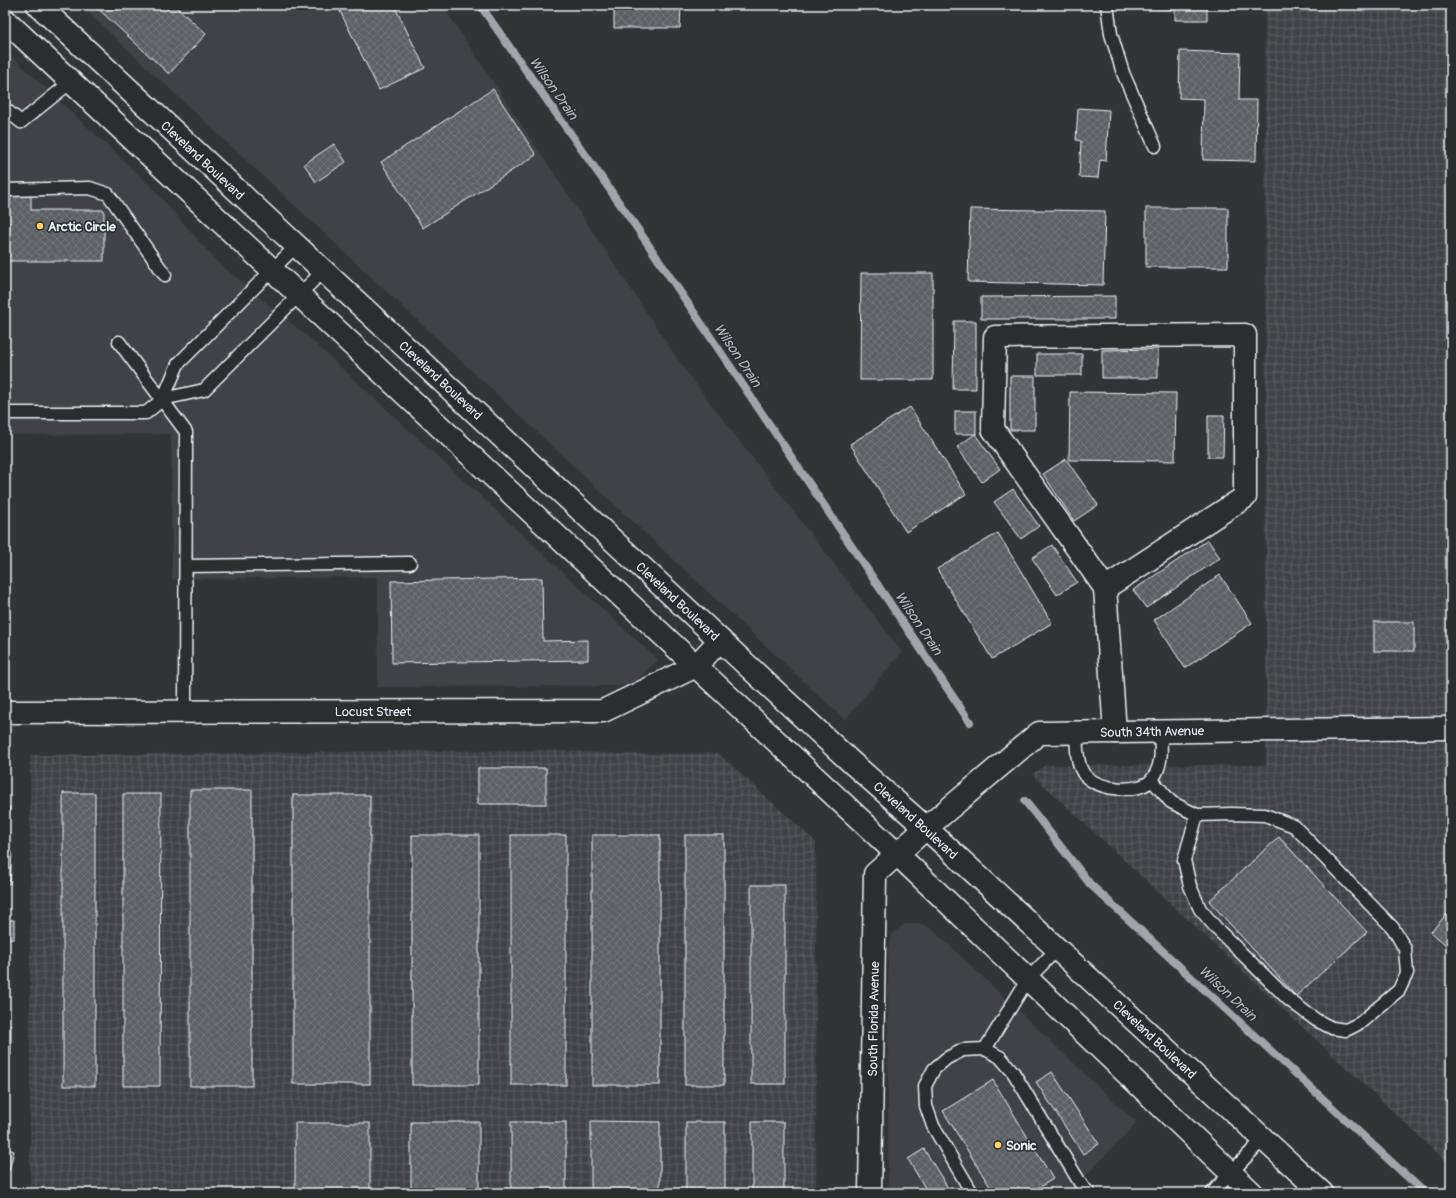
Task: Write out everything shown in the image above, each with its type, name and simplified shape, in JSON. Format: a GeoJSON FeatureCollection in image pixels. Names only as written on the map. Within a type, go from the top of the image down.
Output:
{"type":"FeatureCollection","features":[{"type":"Feature","properties":{"kind":"main road","name":"Cleveland Boulevard"},"geometry":{"type":"LineString","coordinates":[[43,8],[296,246],[851,762],[926,828],[1322,1193]]}},
{"type":"Feature","properties":{"kind":"main road"},"geometry":{"type":"LineString","coordinates":[[5,20],[897,854],[1252,1193]]}},
{"type":"Feature","properties":{"kind":"main road"},"geometry":{"type":"LineString","coordinates":[[1105,588],[1245,497],[1244,335],[995,337],[993,428],[1105,588],[1115,732]]}},
{"type":"Feature","properties":{"kind":"main road","name":"Locust Street"},"geometry":{"type":"LineString","coordinates":[[5,712],[604,711],[696,666],[720,640]]}},
{"type":"Feature","properties":{"kind":"main road","name":"South 34th Avenue"},"geometry":{"type":"LineString","coordinates":[[897,854],[1039,733],[1451,728]]}},
{"type":"Feature","properties":{"kind":"main road","name":"South Florida Avenue"},"geometry":{"type":"LineString","coordinates":[[870,1193],[874,874],[897,854]]}},
{"type":"Feature","properties":{"kind":"lane"},"geometry":{"type":"LineString","coordinates":[[1107,5],[1111,34],[1123,73],[1155,146]]}},
{"type":"Feature","properties":{"kind":"lane"},"geometry":{"type":"LineString","coordinates":[[5,109],[21,122],[71,82]]}},
{"type":"Feature","properties":{"kind":"lane"},"geometry":{"type":"LineString","coordinates":[[5,190],[90,188],[108,194],[165,275]]}},
{"type":"Feature","properties":{"kind":"lane"},"geometry":{"type":"LineString","coordinates":[[163,399],[178,364],[296,246]]}},
{"type":"Feature","properties":{"kind":"lane"},"geometry":{"type":"LineString","coordinates":[[5,413],[146,413],[163,399],[204,390],[323,271]]}},
{"type":"Feature","properties":{"kind":"lane"},"geometry":{"type":"LineString","coordinates":[[119,342],[163,399],[186,432],[185,712]]}},
{"type":"Feature","properties":{"kind":"lane"},"geometry":{"type":"LineString","coordinates":[[186,566],[410,563]]}},
{"type":"Feature","properties":{"kind":"lane"},"geometry":{"type":"LineString","coordinates":[[1076,732],[1078,760],[1082,773],[1093,782],[1110,788],[1137,788],[1152,780],[1158,770],[1161,757],[1160,731]]}},
{"type":"Feature","properties":{"kind":"lane"},"geometry":{"type":"LineString","coordinates":[[1152,780],[1171,802],[1197,814],[1265,815],[1294,826],[1393,928],[1405,949],[1407,972],[1398,990],[1360,1023],[1346,1030],[1332,1028],[1316,1020],[1288,999],[1217,929],[1200,908],[1190,886],[1184,860],[1197,814]]}},
{"type":"Feature","properties":{"kind":"lane"},"geometry":{"type":"LineString","coordinates":[[985,1049],[1028,979],[1057,949]]}},
{"type":"Feature","properties":{"kind":"lane"},"geometry":{"type":"LineString","coordinates":[[972,1193],[933,1126],[926,1106],[925,1086],[934,1069],[947,1058],[963,1050],[985,1049],[1000,1056],[1013,1072],[1082,1186],[1089,1193]]}},
{"type":"Feature","properties":{"kind":"lane"},"geometry":{"type":"LineString","coordinates":[[1212,1193],[1263,1139]]}},
{"type":"Feature","properties":{"kind":"shaded area"},"geometry":{"type":"Polygon","coordinates":[[[80,5],[442,5],[685,370],[902,652],[845,720],[80,5]]]}},
{"type":"Feature","properties":{"kind":"shaded area"},"geometry":{"type":"Polygon","coordinates":[[[1265,5],[1451,5],[1451,1166],[1032,774],[1046,765],[1266,765],[1265,5]]]}},
{"type":"Feature","properties":{"kind":"shaded area"},"geometry":{"type":"Polygon","coordinates":[[[5,50],[151,186],[217,262],[306,335],[658,660],[631,686],[378,687],[378,577],[172,579],[171,434],[5,435],[5,50]]]}},
{"type":"Feature","properties":{"kind":"shaded area"},"geometry":{"type":"Polygon","coordinates":[[[542,750],[624,754],[718,753],[816,842],[816,1193],[30,1193],[30,755],[542,750]]]}},
{"type":"Feature","properties":{"kind":"shaded area"},"geometry":{"type":"Polygon","coordinates":[[[921,923],[932,929],[1137,1123],[1069,1193],[888,1193],[888,948],[893,933],[905,924],[921,923]]]}},
{"type":"Feature","properties":{"kind":"building"},"geometry":{"type":"Polygon","coordinates":[[[94,5],[174,5],[206,34],[169,74],[94,5]]]}},
{"type":"Feature","properties":{"kind":"building"},"geometry":{"type":"Polygon","coordinates":[[[337,5],[394,5],[425,68],[379,90],[337,5]]]}},
{"type":"Feature","properties":{"kind":"building"},"geometry":{"type":"Polygon","coordinates":[[[614,5],[681,5],[680,28],[614,28],[614,5]]]}},
{"type":"Feature","properties":{"kind":"building"},"geometry":{"type":"Polygon","coordinates":[[[1136,5],[1207,5],[1207,20],[1175,20],[1175,9],[1136,8],[1136,5]]]}},
{"type":"Feature","properties":{"kind":"building"},"geometry":{"type":"Polygon","coordinates":[[[1180,51],[1240,53],[1239,100],[1257,100],[1256,161],[1203,160],[1204,99],[1179,98],[1180,51]]]}},
{"type":"Feature","properties":{"kind":"building"},"geometry":{"type":"Polygon","coordinates":[[[493,89],[536,155],[423,228],[381,162],[493,89]]]}},
{"type":"Feature","properties":{"kind":"building"},"geometry":{"type":"Polygon","coordinates":[[[1078,108],[1109,110],[1106,161],[1100,160],[1098,178],[1079,177],[1081,141],[1076,140],[1078,108]]]}},
{"type":"Feature","properties":{"kind":"building"},"geometry":{"type":"Polygon","coordinates":[[[334,144],[346,162],[316,182],[304,164],[334,144]]]}},
{"type":"Feature","properties":{"kind":"building"},"geometry":{"type":"Polygon","coordinates":[[[10,196],[31,196],[31,210],[104,210],[104,261],[5,261],[5,207],[10,207],[10,196]]]}},
{"type":"Feature","properties":{"kind":"building"},"geometry":{"type":"Polygon","coordinates":[[[1146,208],[1228,208],[1228,267],[1146,267],[1146,208]]]}},
{"type":"Feature","properties":{"kind":"building"},"geometry":{"type":"Polygon","coordinates":[[[970,209],[1105,211],[1103,285],[968,282],[970,209]]]}},
{"type":"Feature","properties":{"kind":"building"},"geometry":{"type":"Polygon","coordinates":[[[861,273],[933,273],[933,380],[860,380],[861,273]]]}},
{"type":"Feature","properties":{"kind":"building"},"geometry":{"type":"Polygon","coordinates":[[[1115,296],[1115,319],[981,319],[981,297],[1115,296]]]}},
{"type":"Feature","properties":{"kind":"building"},"geometry":{"type":"Polygon","coordinates":[[[954,321],[976,321],[976,389],[953,389],[954,321]]]}},
{"type":"Feature","properties":{"kind":"building"},"geometry":{"type":"Polygon","coordinates":[[[1158,349],[1158,378],[1102,378],[1102,350],[1158,349]]]}},
{"type":"Feature","properties":{"kind":"building"},"geometry":{"type":"Polygon","coordinates":[[[1037,354],[1082,354],[1082,375],[1037,375],[1037,354]]]}},
{"type":"Feature","properties":{"kind":"building"},"geometry":{"type":"Polygon","coordinates":[[[1010,376],[1035,376],[1035,430],[1010,430],[1010,376]]]}},
{"type":"Feature","properties":{"kind":"building"},"geometry":{"type":"Polygon","coordinates":[[[1070,392],[1176,393],[1175,461],[1069,460],[1070,392]]]}},
{"type":"Feature","properties":{"kind":"building"},"geometry":{"type":"Polygon","coordinates":[[[910,407],[966,494],[906,532],[850,444],[910,407]]]}},
{"type":"Feature","properties":{"kind":"building"},"geometry":{"type":"Polygon","coordinates":[[[955,411],[976,411],[976,434],[955,434],[955,411]]]}},
{"type":"Feature","properties":{"kind":"building"},"geometry":{"type":"Polygon","coordinates":[[[1208,415],[1224,415],[1223,457],[1208,457],[1208,415]]]}},
{"type":"Feature","properties":{"kind":"building"},"geometry":{"type":"Polygon","coordinates":[[[975,434],[1000,469],[982,482],[957,447],[975,434]]]}},
{"type":"Feature","properties":{"kind":"building"},"geometry":{"type":"Polygon","coordinates":[[[1066,459],[1098,505],[1074,521],[1043,474],[1066,459]]]}},
{"type":"Feature","properties":{"kind":"building"},"geometry":{"type":"Polygon","coordinates":[[[1013,489],[1039,526],[1021,539],[994,502],[1013,489]]]}},
{"type":"Feature","properties":{"kind":"building"},"geometry":{"type":"Polygon","coordinates":[[[998,533],[1052,623],[992,659],[937,569],[998,533]]]}},
{"type":"Feature","properties":{"kind":"building"},"geometry":{"type":"Polygon","coordinates":[[[1208,540],[1220,558],[1146,608],[1133,590],[1208,540]]]}},
{"type":"Feature","properties":{"kind":"building"},"geometry":{"type":"Polygon","coordinates":[[[1052,545],[1077,582],[1057,595],[1032,558],[1052,545]]]}},
{"type":"Feature","properties":{"kind":"building"},"geometry":{"type":"Polygon","coordinates":[[[1220,575],[1252,623],[1185,668],[1154,620],[1220,575]]]}},
{"type":"Feature","properties":{"kind":"building"},"geometry":{"type":"Polygon","coordinates":[[[542,578],[543,641],[588,640],[588,660],[392,663],[391,581],[542,578]]]}},
{"type":"Feature","properties":{"kind":"building"},"geometry":{"type":"Polygon","coordinates":[[[1374,622],[1414,622],[1414,651],[1374,651],[1374,622]]]}},
{"type":"Feature","properties":{"kind":"building"},"geometry":{"type":"Polygon","coordinates":[[[478,768],[546,768],[546,804],[478,804],[478,768]]]}},
{"type":"Feature","properties":{"kind":"building"},"geometry":{"type":"Polygon","coordinates":[[[190,790],[252,790],[252,1086],[190,1086],[190,790]]]}},
{"type":"Feature","properties":{"kind":"building"},"geometry":{"type":"Polygon","coordinates":[[[63,793],[95,793],[95,1086],[63,1086],[63,793]]]}},
{"type":"Feature","properties":{"kind":"building"},"geometry":{"type":"Polygon","coordinates":[[[123,794],[161,794],[160,1086],[123,1086],[123,794]]]}},
{"type":"Feature","properties":{"kind":"building"},"geometry":{"type":"Polygon","coordinates":[[[293,795],[370,795],[370,1084],[293,1084],[293,795]]]}},
{"type":"Feature","properties":{"kind":"building"},"geometry":{"type":"Polygon","coordinates":[[[5,806],[10,807],[5,836],[5,806]]]}},
{"type":"Feature","properties":{"kind":"building"},"geometry":{"type":"Polygon","coordinates":[[[412,835],[479,835],[479,1085],[412,1085],[412,835]]]}},
{"type":"Feature","properties":{"kind":"building"},"geometry":{"type":"Polygon","coordinates":[[[511,835],[566,835],[566,1085],[511,1085],[511,835]]]}},
{"type":"Feature","properties":{"kind":"building"},"geometry":{"type":"Polygon","coordinates":[[[592,835],[660,835],[660,1085],[592,1085],[592,835]]]}},
{"type":"Feature","properties":{"kind":"building"},"geometry":{"type":"Polygon","coordinates":[[[685,835],[724,835],[724,1085],[685,1085],[685,835]]]}},
{"type":"Feature","properties":{"kind":"building"},"geometry":{"type":"Polygon","coordinates":[[[1279,837],[1367,932],[1296,996],[1209,901],[1279,837]]]}},
{"type":"Feature","properties":{"kind":"building"},"geometry":{"type":"Polygon","coordinates":[[[5,851],[12,852],[10,884],[5,883],[5,851]]]}},
{"type":"Feature","properties":{"kind":"building"},"geometry":{"type":"Polygon","coordinates":[[[751,885],[785,885],[785,1084],[751,1084],[751,885]]]}},
{"type":"Feature","properties":{"kind":"building"},"geometry":{"type":"Polygon","coordinates":[[[1451,909],[1451,949],[1431,932],[1451,909]]]}},
{"type":"Feature","properties":{"kind":"building"},"geometry":{"type":"Polygon","coordinates":[[[5,920],[14,920],[14,939],[5,939],[5,920]]]}},
{"type":"Feature","properties":{"kind":"building"},"geometry":{"type":"Polygon","coordinates":[[[5,1025],[11,1025],[11,1055],[5,1055],[5,1025]]]}},
{"type":"Feature","properties":{"kind":"building"},"geometry":{"type":"Polygon","coordinates":[[[1052,1072],[1099,1144],[1083,1154],[1036,1082],[1052,1072]]]}},
{"type":"Feature","properties":{"kind":"building","name":"Sonic"},"geometry":{"type":"Polygon","coordinates":[[[993,1080],[1053,1179],[1030,1193],[994,1193],[943,1111],[993,1080]]]}},
{"type":"Feature","properties":{"kind":"building"},"geometry":{"type":"Polygon","coordinates":[[[5,1089],[9,1090],[8,1106],[5,1106],[5,1089]]]}},
{"type":"Feature","properties":{"kind":"building"},"geometry":{"type":"Polygon","coordinates":[[[591,1121],[660,1122],[660,1193],[591,1193],[591,1121]]]}},
{"type":"Feature","properties":{"kind":"building"},"geometry":{"type":"Polygon","coordinates":[[[411,1122],[479,1122],[479,1193],[411,1193],[411,1122]]]}},
{"type":"Feature","properties":{"kind":"building"},"geometry":{"type":"Polygon","coordinates":[[[511,1122],[566,1122],[566,1193],[511,1193],[511,1122]]]}},
{"type":"Feature","properties":{"kind":"building"},"geometry":{"type":"Polygon","coordinates":[[[686,1122],[725,1122],[725,1193],[686,1193],[686,1122]]]}},
{"type":"Feature","properties":{"kind":"building"},"geometry":{"type":"Polygon","coordinates":[[[752,1122],[784,1122],[784,1193],[752,1193],[752,1122]]]}},
{"type":"Feature","properties":{"kind":"building"},"geometry":{"type":"Polygon","coordinates":[[[295,1123],[370,1123],[370,1193],[295,1193],[295,1123]]]}},
{"type":"Feature","properties":{"kind":"building"},"geometry":{"type":"Polygon","coordinates":[[[5,1148],[14,1151],[9,1171],[5,1170],[5,1148]]]}},
{"type":"Feature","properties":{"kind":"building"},"geometry":{"type":"Polygon","coordinates":[[[924,1149],[951,1193],[928,1193],[908,1159],[924,1149]]]}},
{"type":"Feature","properties":{"kind":"waterway","name":"Wilson Drain"},"geometry":{"type":"LineString","coordinates":[[480,5],[639,231],[970,722]]}},
{"type":"Feature","properties":{"kind":"waterway","name":"Wilson Drain"},"geometry":{"type":"LineString","coordinates":[[1025,801],[1090,884],[1425,1193]]}},
{"type":"Feature","properties":{"kind":"place","name":"Arctic Circle"},"geometry":{"type":"Point","coordinates":[40,226]}},
{"type":"Feature","properties":{"kind":"place","name":"Sonic"},"geometry":{"type":"Point","coordinates":[998,1145]}}]}
